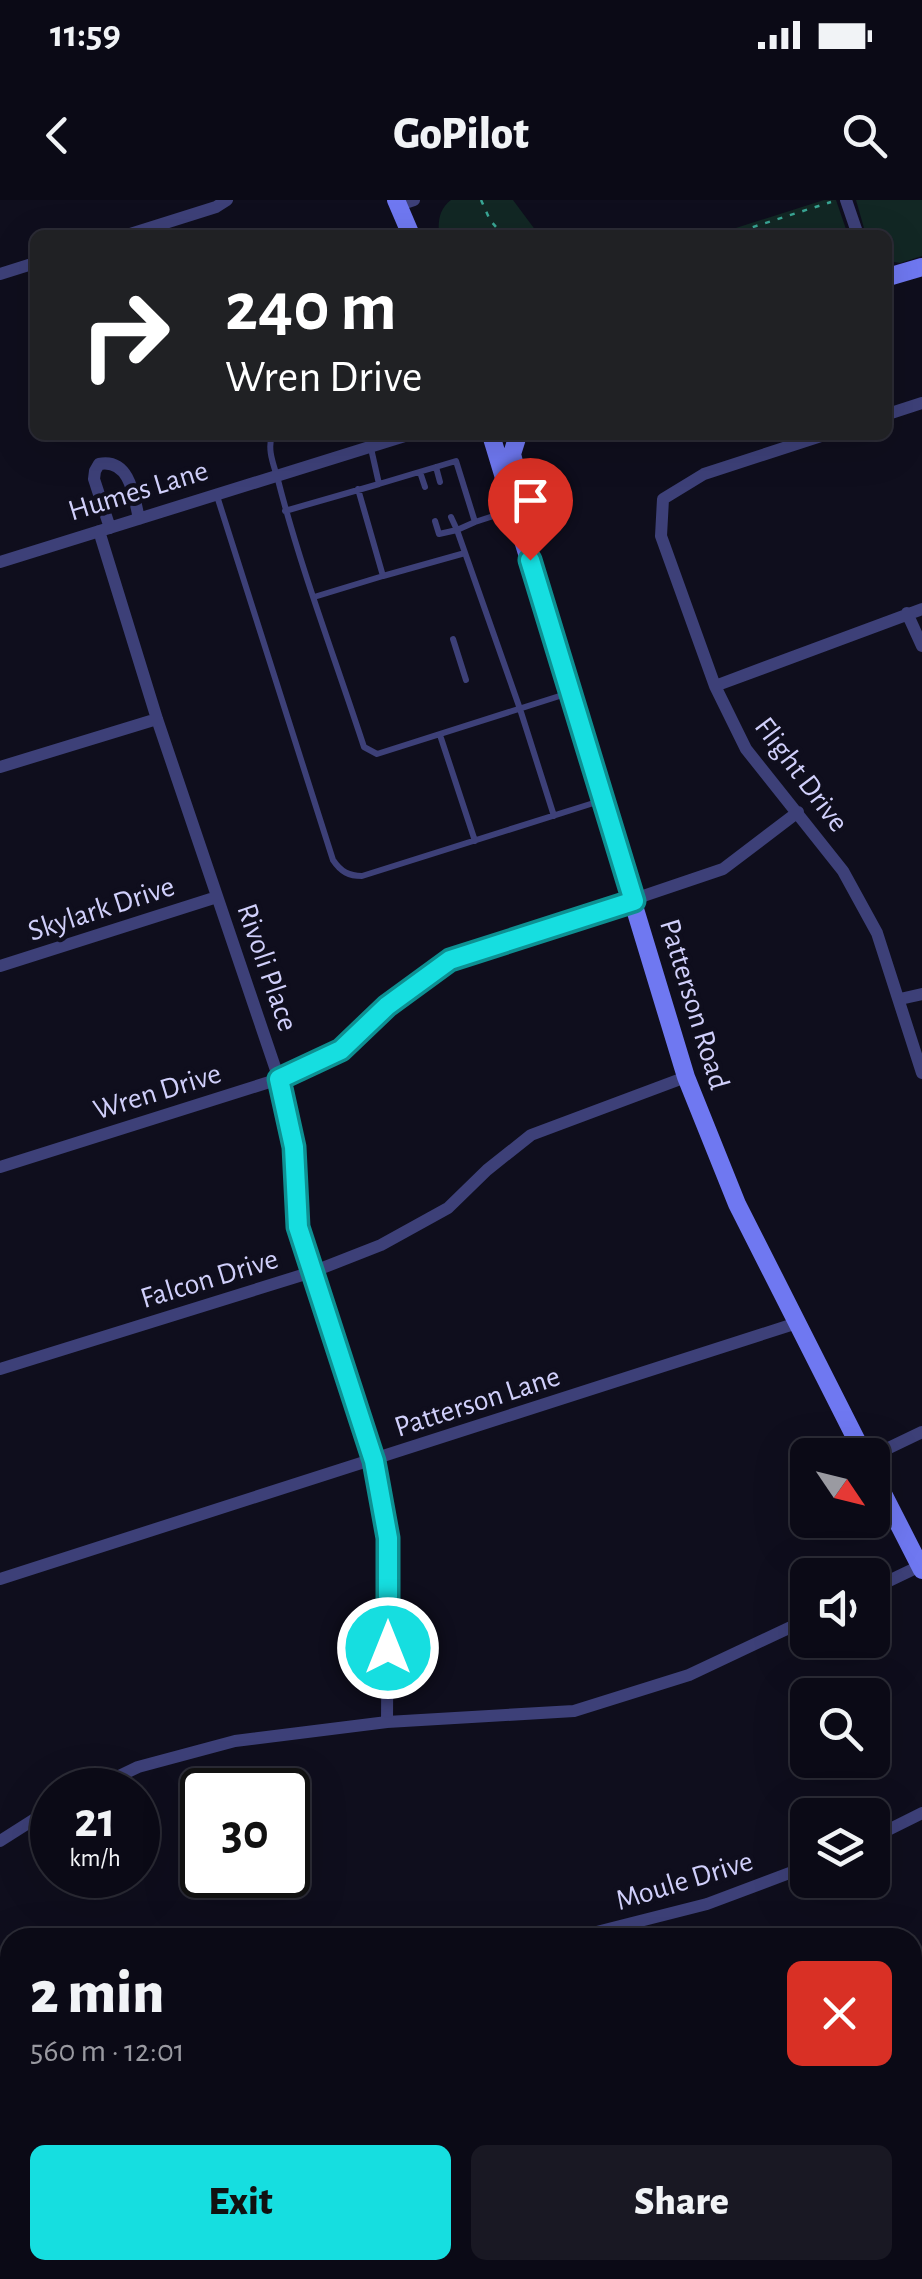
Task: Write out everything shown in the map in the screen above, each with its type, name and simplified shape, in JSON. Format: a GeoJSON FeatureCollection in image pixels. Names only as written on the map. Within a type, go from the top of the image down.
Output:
{"type":"FeatureCollection","features":[{"type":"Feature","properties":{"kind":"main road"},"geometry":{"type":"LineString","coordinates":[[403,202],[410,230]]}},
{"type":"Feature","properties":{"kind":"main road"},"geometry":{"type":"LineString","coordinates":[[892,276],[922,267]]}},
{"type":"Feature","properties":{"kind":"main road","name":"Patterson Road"},"geometry":{"type":"LineString","coordinates":[[493,440],[686,1076],[737,1204],[855,1438]]}},
{"type":"Feature","properties":{"kind":"main road"},"geometry":{"type":"LineString","coordinates":[[516,440],[512,454],[539,550],[530,560]]}},
{"type":"Feature","properties":{"kind":"main road"},"geometry":{"type":"LineString","coordinates":[[890,1507],[920,1566]]}},
{"type":"Feature","properties":{"kind":"street"},"geometry":{"type":"LineString","coordinates":[[143,230],[227,200]]}},
{"type":"Feature","properties":{"kind":"street"},"geometry":{"type":"LineString","coordinates":[[840,201],[855,230]]}},
{"type":"Feature","properties":{"kind":"street"},"geometry":{"type":"LineString","coordinates":[[0,274],[30,265]]}},
{"type":"Feature","properties":{"kind":"street"},"geometry":{"type":"LineString","coordinates":[[892,413],[922,403]]}},
{"type":"Feature","properties":{"kind":"street","name":"Humes Lane"},"geometry":{"type":"LineString","coordinates":[[0,562],[277,476],[369,440]]}},
{"type":"Feature","properties":{"kind":"street","name":"Flight Drive"},"geometry":{"type":"LineString","coordinates":[[809,440],[704,474],[664,499],[661,536],[715,686],[746,749],[843,871],[876,932],[922,1074]]}},
{"type":"Feature","properties":{"kind":"street","name":"Rivoli Place"},"geometry":{"type":"LineString","coordinates":[[139,518],[129,479],[112,464],[99,464],[94,479],[105,530],[157,719],[279,1079],[294,1147],[298,1227],[374,1461],[388,1538],[387,1722]]}},
{"type":"Feature","properties":{"kind":"street"},"geometry":{"type":"LineString","coordinates":[[715,686],[922,609]]}},
{"type":"Feature","properties":{"kind":"street"},"geometry":{"type":"LineString","coordinates":[[907,614],[922,646]]}},
{"type":"Feature","properties":{"kind":"street"},"geometry":{"type":"LineString","coordinates":[[0,768],[157,719]]}},
{"type":"Feature","properties":{"kind":"street","name":"Wren Drive"},"geometry":{"type":"LineString","coordinates":[[0,1167],[279,1079],[341,1050],[387,1006],[450,960],[723,869],[798,812]]}},
{"type":"Feature","properties":{"kind":"street","name":"Skylark Drive"},"geometry":{"type":"LineString","coordinates":[[0,966],[218,897]]}},
{"type":"Feature","properties":{"kind":"street"},"geometry":{"type":"LineString","coordinates":[[900,999],[922,994]]}},
{"type":"Feature","properties":{"kind":"street","name":"Falcon Drive"},"geometry":{"type":"LineString","coordinates":[[0,1369],[312,1272],[381,1246],[448,1208],[531,1135],[686,1076]]}},
{"type":"Feature","properties":{"kind":"street","name":"Patterson Lane"},"geometry":{"type":"LineString","coordinates":[[0,1579],[797,1324]]}},
{"type":"Feature","properties":{"kind":"street"},"geometry":{"type":"LineString","coordinates":[[890,1447],[922,1432]]}},
{"type":"Feature","properties":{"kind":"street"},"geometry":{"type":"LineString","coordinates":[[890,1580],[920,1566]]}},
{"type":"Feature","properties":{"kind":"street"},"geometry":{"type":"LineString","coordinates":[[138,1768],[236,1741],[387,1722],[574,1711],[690,1675],[790,1628]]}},
{"type":"Feature","properties":{"kind":"street"},"geometry":{"type":"LineString","coordinates":[[890,1829],[922,1813]]}},
{"type":"Feature","properties":{"kind":"street"},"geometry":{"type":"LineString","coordinates":[[0,1840],[30,1822]]}},
{"type":"Feature","properties":{"kind":"street","name":"Moule Drive"},"geometry":{"type":"LineString","coordinates":[[613,1928],[707,1904],[790,1873]]}},
{"type":"Feature","properties":{"kind":"lane"},"geometry":{"type":"LineString","coordinates":[[270,440],[286,511],[364,746],[377,754],[570,693]]}},
{"type":"Feature","properties":{"kind":"lane"},"geometry":{"type":"LineString","coordinates":[[369,440],[379,484]]}},
{"type":"Feature","properties":{"kind":"lane"},"geometry":{"type":"LineString","coordinates":[[286,511],[456,461],[474,522]]}},
{"type":"Feature","properties":{"kind":"lane"},"geometry":{"type":"LineString","coordinates":[[436,467],[440,482]]}},
{"type":"Feature","properties":{"kind":"lane"},"geometry":{"type":"LineString","coordinates":[[420,472],[425,487]]}},
{"type":"Feature","properties":{"kind":"lane"},"geometry":{"type":"LineString","coordinates":[[358,489],[383,576]]}},
{"type":"Feature","properties":{"kind":"lane"},"geometry":{"type":"LineString","coordinates":[[216,494],[333,860],[351,876],[362,876],[603,800]]}},
{"type":"Feature","properties":{"kind":"lane"},"geometry":{"type":"LineString","coordinates":[[435,522],[439,534],[514,510]]}},
{"type":"Feature","properties":{"kind":"lane"},"geometry":{"type":"LineString","coordinates":[[452,517],[554,816]]}},
{"type":"Feature","properties":{"kind":"lane"},"geometry":{"type":"LineString","coordinates":[[314,597],[465,552]]}},
{"type":"Feature","properties":{"kind":"lane"},"geometry":{"type":"LineString","coordinates":[[453,639],[466,680]]}},
{"type":"Feature","properties":{"kind":"lane"},"geometry":{"type":"LineString","coordinates":[[440,735],[474,840]]}},
{"type":"Feature","properties":{"kind":"path"},"geometry":{"type":"LineString","coordinates":[[480,200],[499,230]]}},
{"type":"Feature","properties":{"kind":"path"},"geometry":{"type":"LineString","coordinates":[[744,230],[840,201]]}},
{"type":"Feature","properties":{"kind":"green space"},"geometry":{"type":"Polygon","coordinates":[[[451,200],[513,200],[535,230],[439,230],[444,207],[451,200]]]}},
{"type":"Feature","properties":{"kind":"green space"},"geometry":{"type":"Polygon","coordinates":[[[824,200],[836,200],[846,230],[730,230],[824,200]]]}},
{"type":"Feature","properties":{"kind":"green space"},"geometry":{"type":"Polygon","coordinates":[[[856,200],[922,200],[922,256],[892,262],[892,230],[865,230],[856,200]]]}},
{"type":"Feature","properties":{"kind":"route"},"geometry":{"type":"LineString","coordinates":[[388,1648],[388,1538],[374,1461],[298,1227],[294,1147],[279,1079],[341,1050],[387,1006],[450,960],[634,901],[530,560]]}}]}
